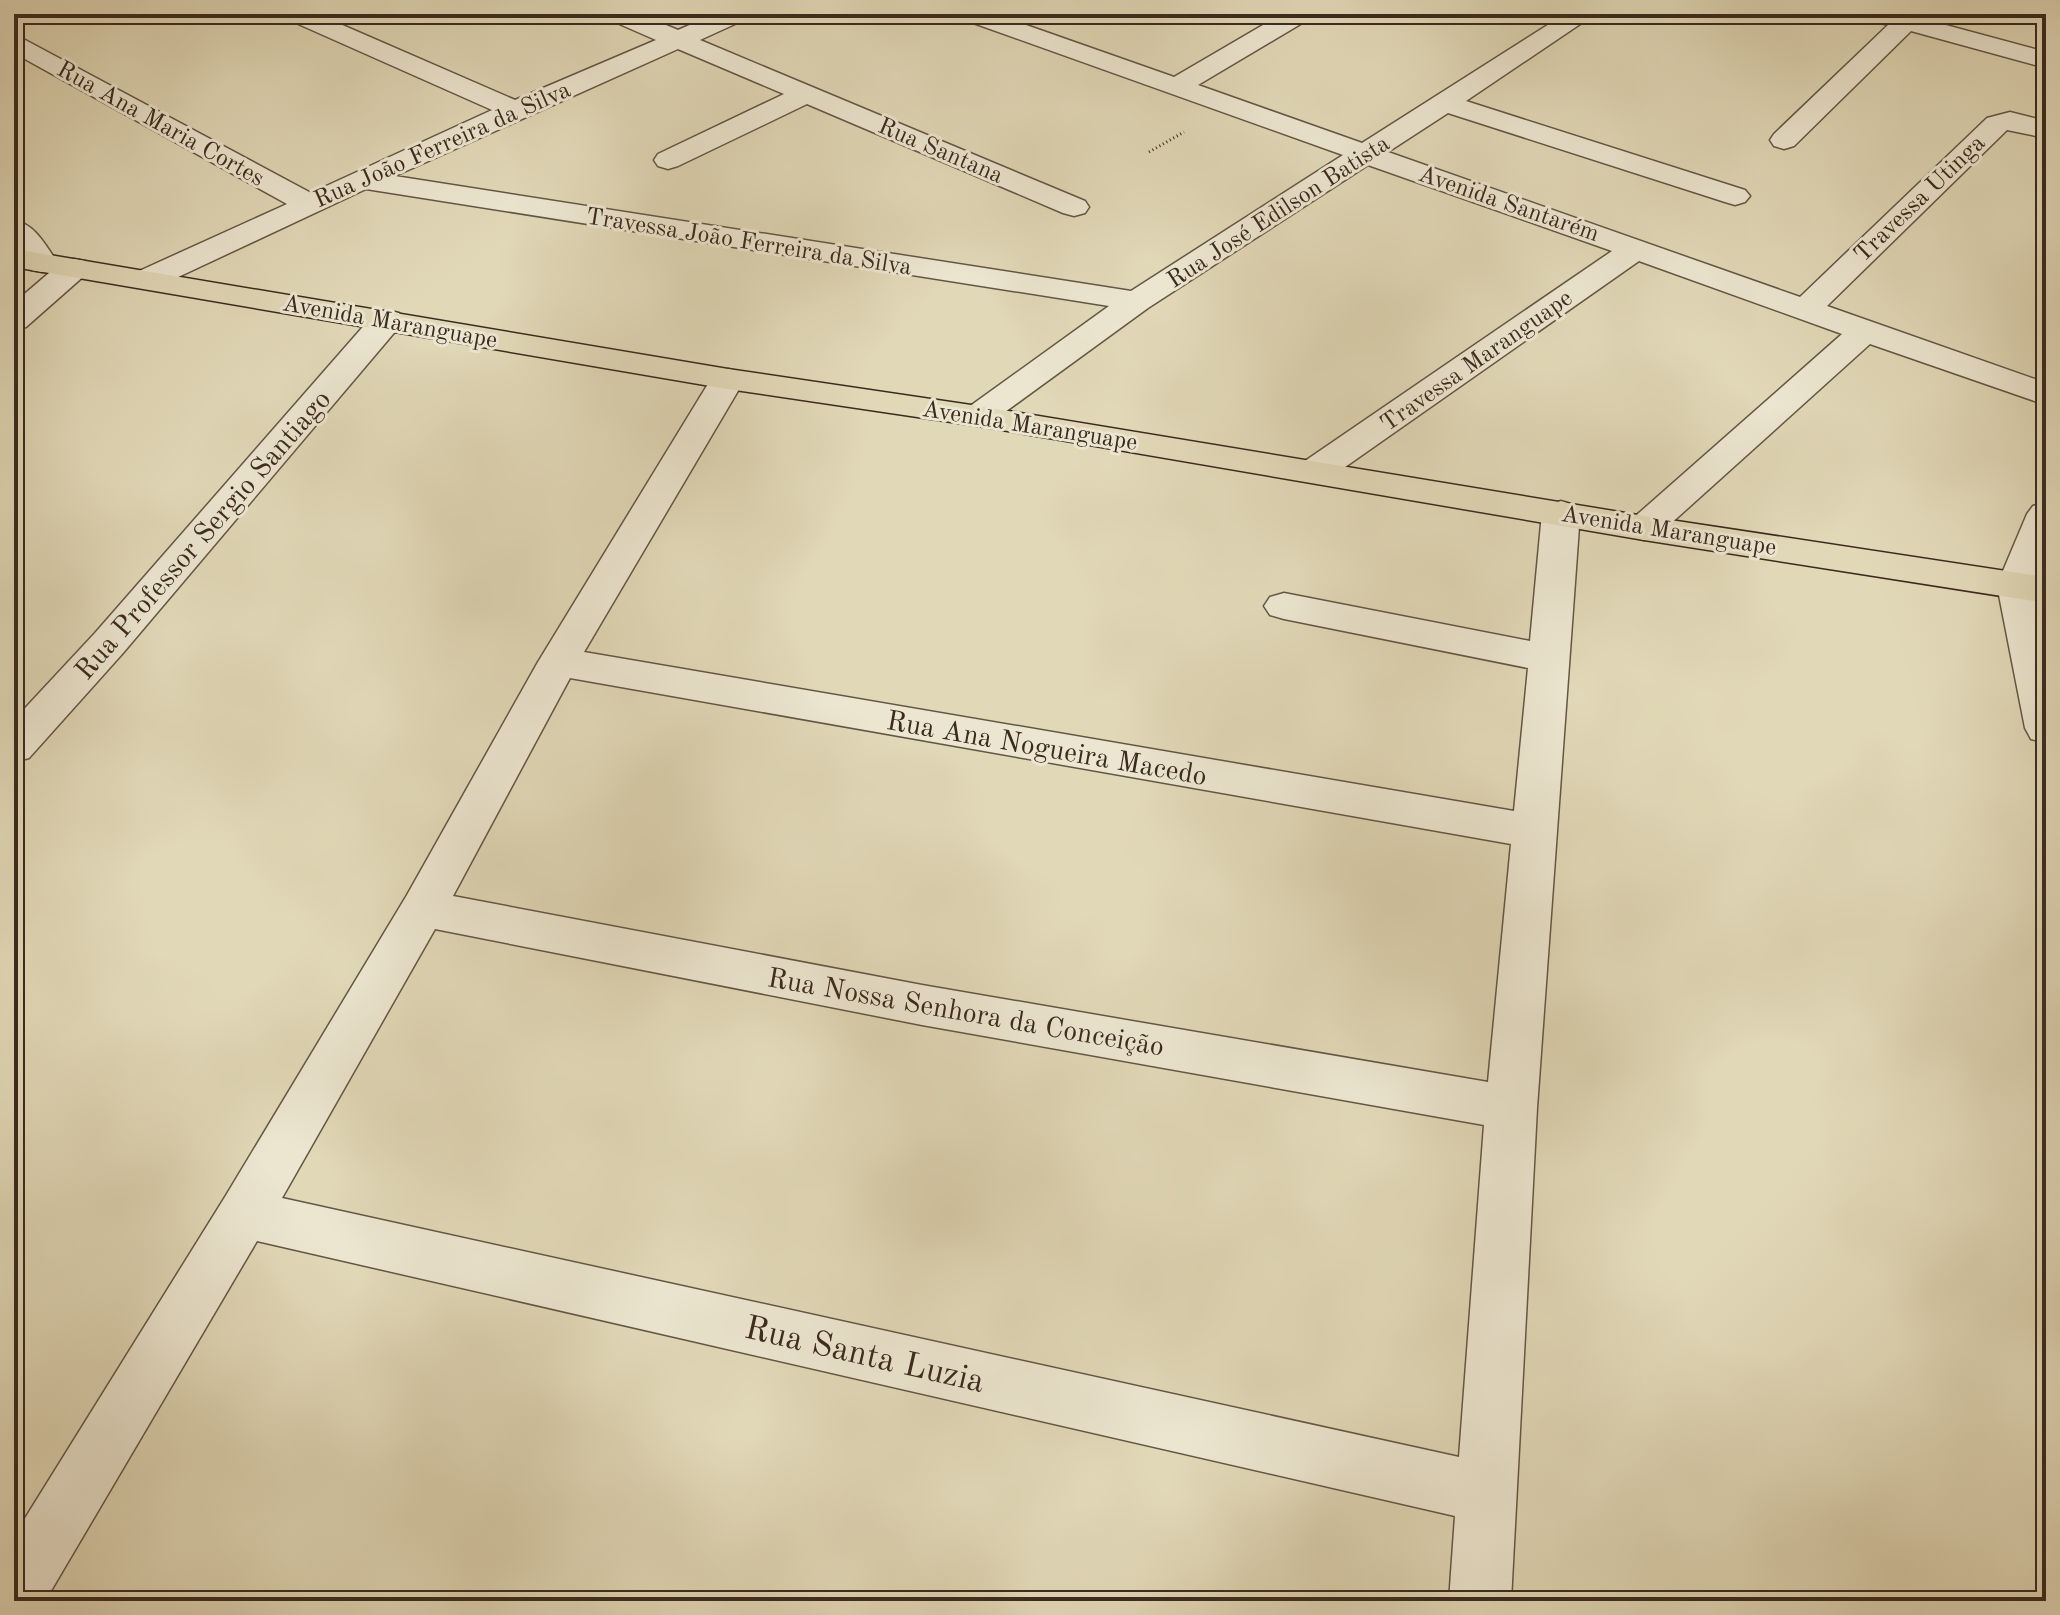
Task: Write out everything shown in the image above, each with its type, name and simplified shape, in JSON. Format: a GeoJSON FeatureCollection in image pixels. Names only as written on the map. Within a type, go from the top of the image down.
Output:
{"type":"FeatureCollection","features":[{"type":"Feature","properties":{"kind":"main road","name":"Avenida Maranguape"},"geometry":{"type":"LineString","coordinates":[[44,263],[728,379],[978,416],[1644,528],[2031,588]]}},
{"type":"Feature","properties":{"kind":"street"},"geometry":{"type":"LineString","coordinates":[[296,14],[515,110]]}},
{"type":"Feature","properties":{"kind":"street","name":"Rua Santana"},"geometry":{"type":"LineString","coordinates":[[617,14],[1074,207]]}},
{"type":"Feature","properties":{"kind":"street","name":"Rua João Ferreira da Silva"},"geometry":{"type":"LineString","coordinates":[[148,279],[515,110],[737,14]]}},
{"type":"Feature","properties":{"kind":"street","name":"Avenida Santarém"},"geometry":{"type":"LineString","coordinates":[[971,14],[1180,85],[2046,395]]}},
{"type":"Feature","properties":{"kind":"street"},"geometry":{"type":"LineString","coordinates":[[1180,85],[1300,14]]}},
{"type":"Feature","properties":{"kind":"street","name":"Rua José Edilson Batista"},"geometry":{"type":"LineString","coordinates":[[978,416],[1137,301],[1582,14]]}},
{"type":"Feature","properties":{"kind":"street"},"geometry":{"type":"LineString","coordinates":[[1876,14],[2046,60]]}},
{"type":"Feature","properties":{"kind":"street"},"geometry":{"type":"LineString","coordinates":[[1784,140],[1906,22]]}},
{"type":"Feature","properties":{"kind":"street","name":"Rua Ana Maria Cortes"},"geometry":{"type":"LineString","coordinates":[[14,42],[309,204]]}},
{"type":"Feature","properties":{"kind":"street"},"geometry":{"type":"LineString","coordinates":[[668,160],[808,93]]}},
{"type":"Feature","properties":{"kind":"street"},"geometry":{"type":"LineString","coordinates":[[1445,103],[1735,196]]}},
{"type":"Feature","properties":{"kind":"street","name":"Travessa Utinga"},"geometry":{"type":"LineString","coordinates":[[1806,309],[1997,124],[2010,120],[2046,130]]}},
{"type":"Feature","properties":{"kind":"street","name":"Travessa João Ferreira da Silva"},"geometry":{"type":"LineString","coordinates":[[362,180],[1137,301]]}},
{"type":"Feature","properties":{"kind":"street"},"geometry":{"type":"LineString","coordinates":[[14,229],[44,263],[14,320]]}},
{"type":"Feature","properties":{"kind":"street","name":"Travessa Maranguape"},"geometry":{"type":"LineString","coordinates":[[1315,471],[1637,248]]}},
{"type":"Feature","properties":{"kind":"street","name":"Rua Professor Sergio Santiago"},"geometry":{"type":"LineString","coordinates":[[14,747],[109,643],[387,320]]}},
{"type":"Feature","properties":{"kind":"street"},"geometry":{"type":"LineString","coordinates":[[1644,528],[1865,331]]}},
{"type":"Feature","properties":{"kind":"street"},"geometry":{"type":"LineString","coordinates":[[14,1594],[244,1214],[423,908],[558,662],[728,379]]}},
{"type":"Feature","properties":{"kind":"street"},"geometry":{"type":"LineString","coordinates":[[1480,1601],[1511,1108],[1561,513]]}},
{"type":"Feature","properties":{"kind":"street"},"geometry":{"type":"LineString","coordinates":[[2046,514],[2031,588],[2046,728]]}},
{"type":"Feature","properties":{"kind":"street"},"geometry":{"type":"LineString","coordinates":[[1284,606],[1549,658]]}},
{"type":"Feature","properties":{"kind":"street","name":"Rua Ana Nogueira Macedo"},"geometry":{"type":"LineString","coordinates":[[558,662],[1535,831]]}},
{"type":"Feature","properties":{"kind":"street","name":"Rua Nossa Senhora da Conceição"},"geometry":{"type":"LineString","coordinates":[[423,908],[922,1005],[1511,1108]]}},
{"type":"Feature","properties":{"kind":"street","name":"Rua Santa Luzia"},"geometry":{"type":"LineString","coordinates":[[244,1214],[1486,1493]]}}]}
